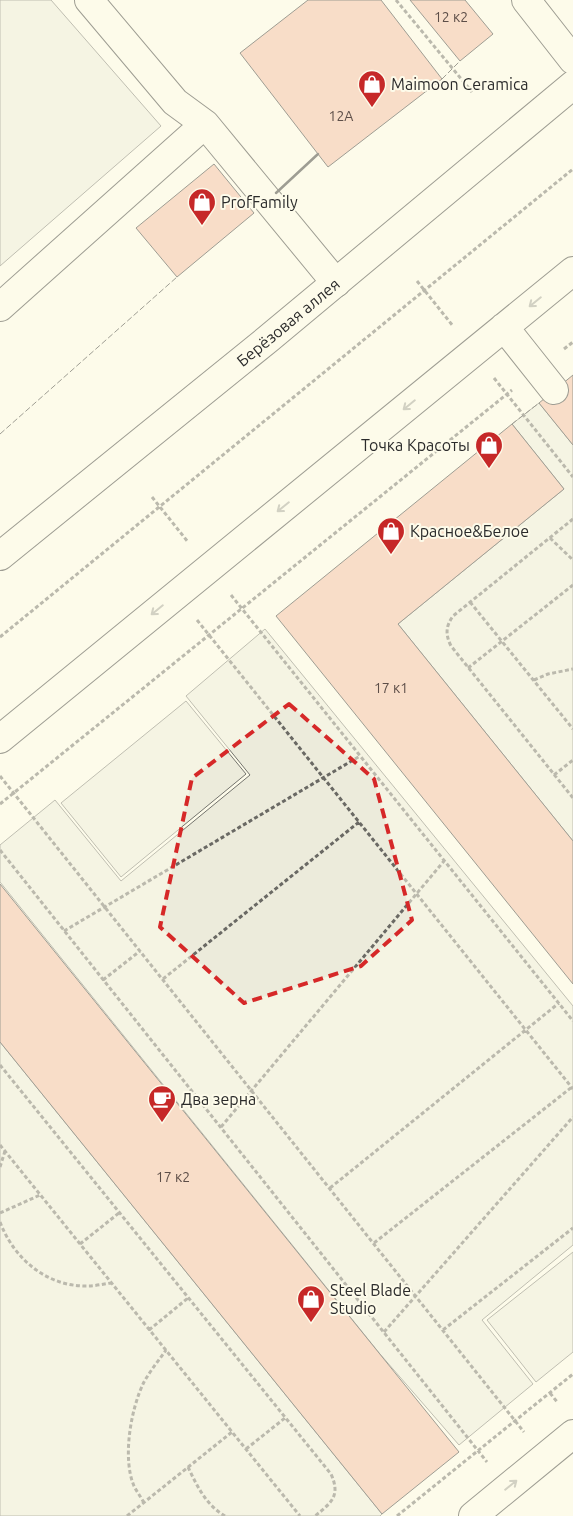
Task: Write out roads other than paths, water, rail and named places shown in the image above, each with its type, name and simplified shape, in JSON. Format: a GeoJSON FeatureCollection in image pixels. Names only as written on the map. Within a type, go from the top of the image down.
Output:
{"type":"FeatureCollection","features":[{"type":"Feature","properties":{"kind":"main road"},"geometry":{"type":"LineString","coordinates":[[89,0],[175,102],[205,124],[336,283]]}},
{"type":"Feature","properties":{"kind":"main road"},"geometry":{"type":"LineString","coordinates":[[526,0],[573,60]]}},
{"type":"Feature","properties":{"kind":"main road","name":"Берёзовая аллея"},"geometry":{"type":"LineString","coordinates":[[0,556],[336,283],[573,85]]}},
{"type":"Feature","properties":{"kind":"main road"},"geometry":{"type":"LineString","coordinates":[[0,307],[205,124]]}},
{"type":"Feature","properties":{"kind":"main road"},"geometry":{"type":"LineString","coordinates":[[0,739],[573,271]]}},
{"type":"Feature","properties":{"kind":"main road"},"geometry":{"type":"LineString","coordinates":[[504,327],[546,380]]}},
{"type":"Feature","properties":{"kind":"main road"},"geometry":{"type":"LineString","coordinates":[[473,1516],[573,1434]]}},
{"type":"Feature","properties":{"kind":"place","name":"Maimoon Ceramica"},"geometry":{"type":"Point","coordinates":[372,108]}},
{"type":"Feature","properties":{"kind":"place","name":"ProfFamily"},"geometry":{"type":"Point","coordinates":[202,226]}},
{"type":"Feature","properties":{"kind":"place","name":"Точка Красоты"},"geometry":{"type":"Point","coordinates":[489,469]}},
{"type":"Feature","properties":{"kind":"place","name":"Красное&Белое"},"geometry":{"type":"Point","coordinates":[391,555]}},
{"type":"Feature","properties":{"kind":"place","name":"Два зерна"},"geometry":{"type":"Point","coordinates":[162,1123]}},
{"type":"Feature","properties":{"kind":"place","name":"Steel Blade Studio"},"geometry":{"type":"Point","coordinates":[311,1323]}}]}
